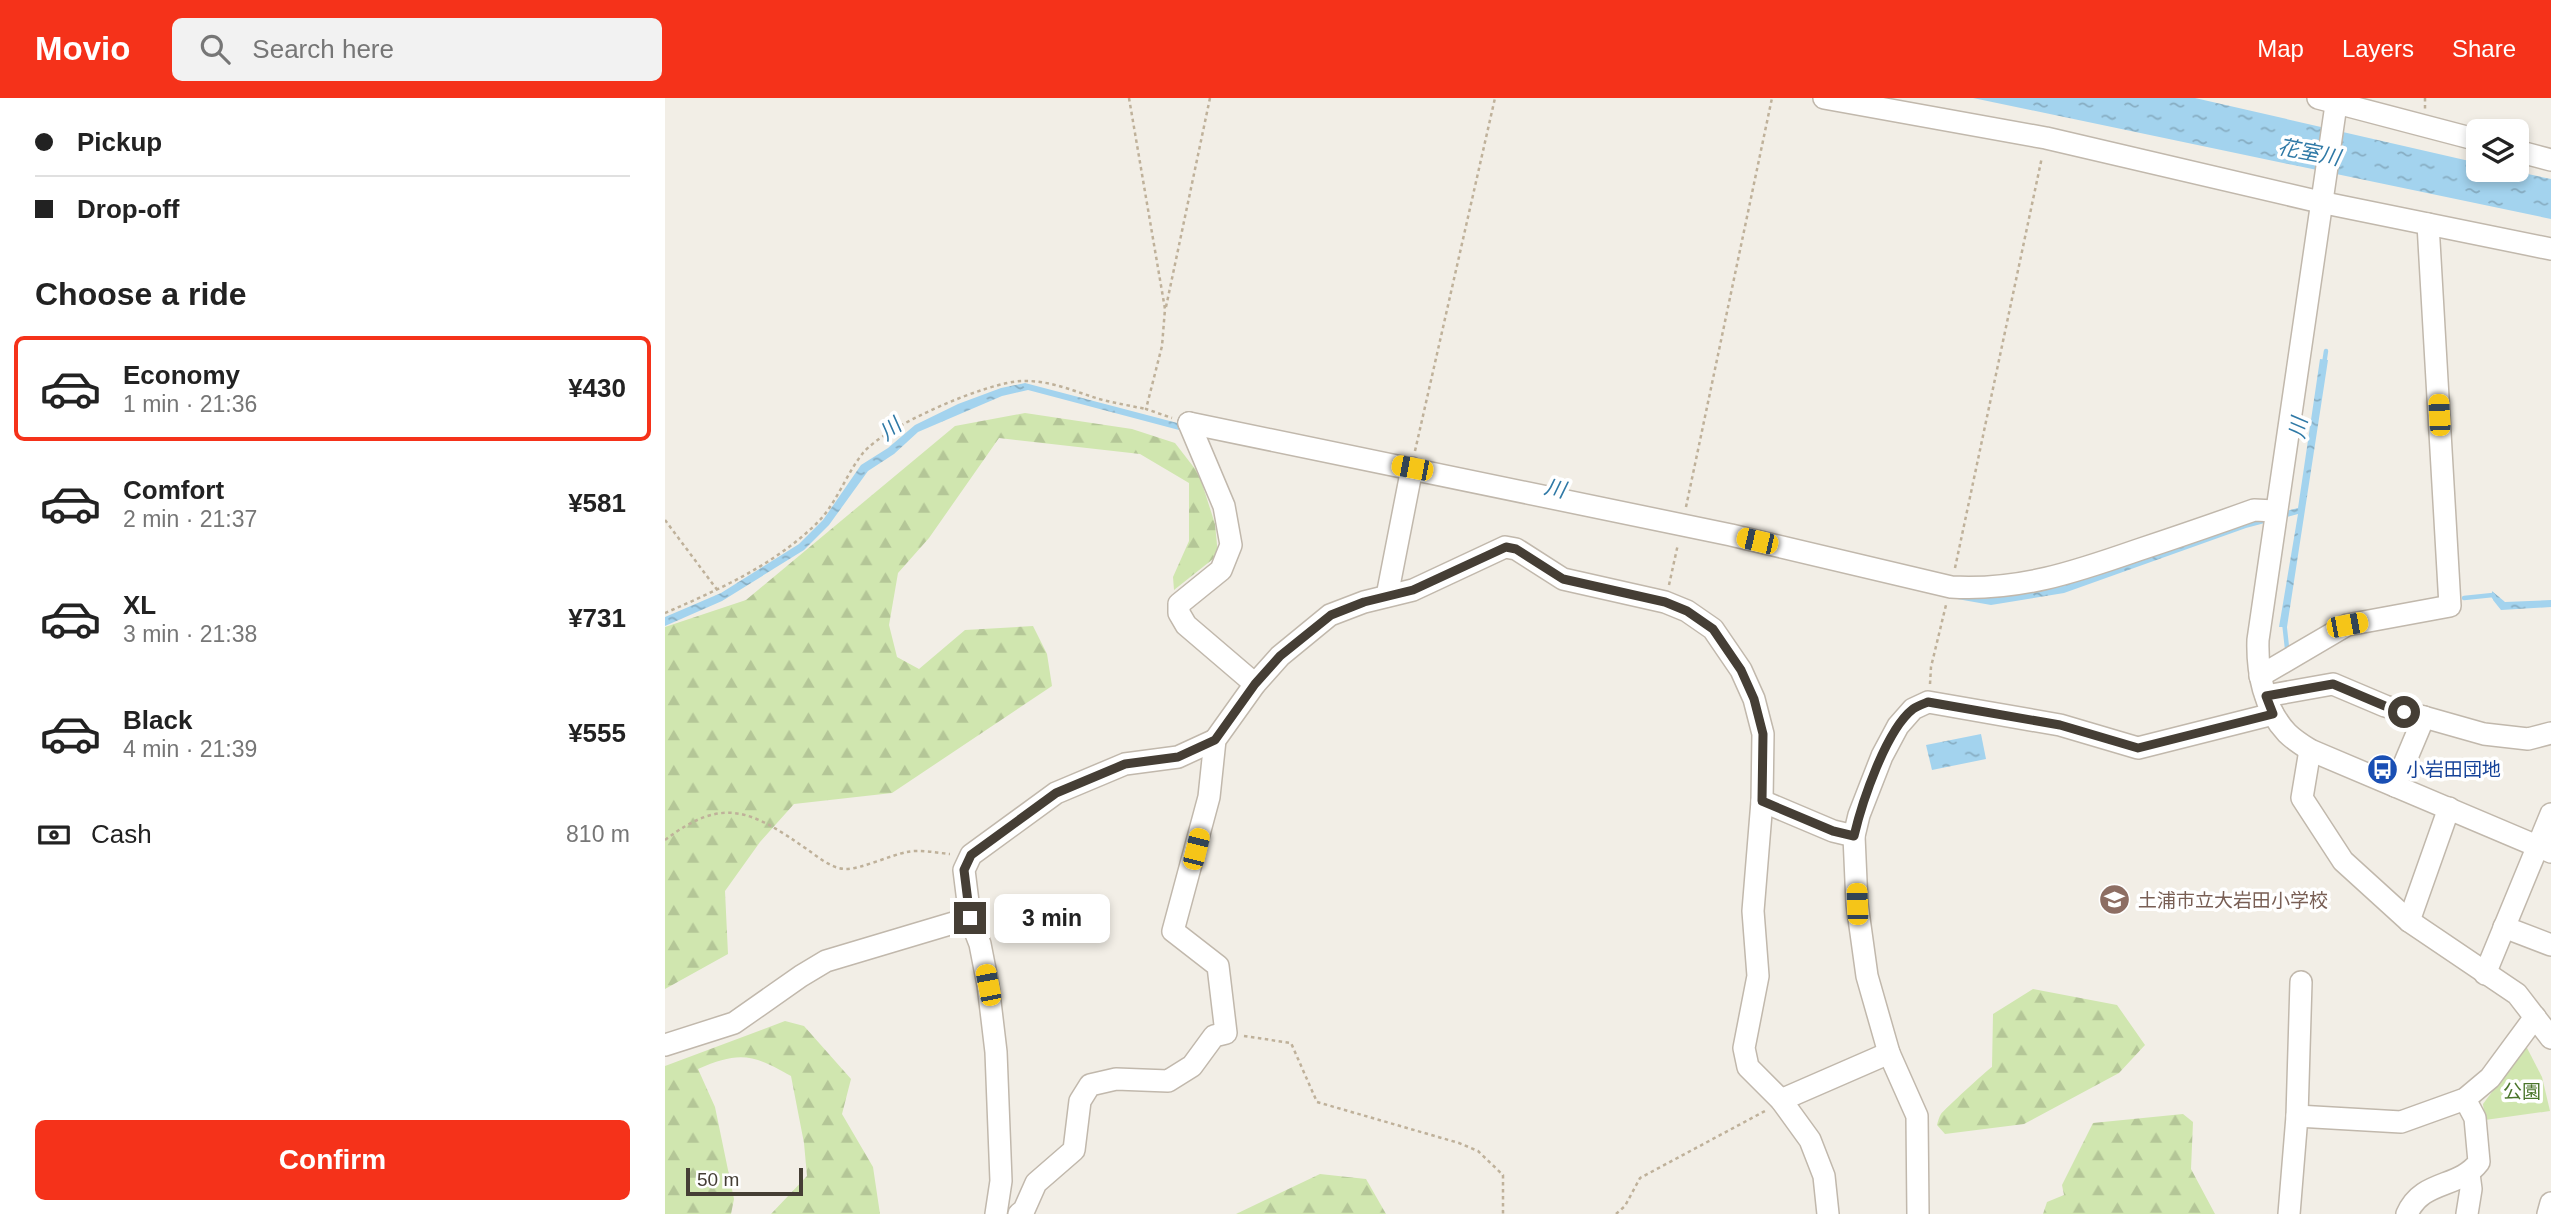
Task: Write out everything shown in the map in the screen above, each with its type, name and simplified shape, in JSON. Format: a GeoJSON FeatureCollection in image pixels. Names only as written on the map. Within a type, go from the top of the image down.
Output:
{"type":"FeatureCollection","features":[{"type":"Feature","properties":{"kind":"street"},"geometry":{"type":"LineString","coordinates":[[1824,98],[2046,138],[2551,249]]}},
{"type":"Feature","properties":{"kind":"street"},"geometry":{"type":"LineString","coordinates":[[2466,137],[2331,102],[2321,198],[2257,639],[2266,695],[2287,733],[2309,750],[2544,849]]}},
{"type":"Feature","properties":{"kind":"street"},"geometry":{"type":"LineString","coordinates":[[2529,154],[2551,160]]}},
{"type":"Feature","properties":{"kind":"street"},"geometry":{"type":"LineString","coordinates":[[2266,695],[2347,625],[2450,606],[2428,224]]}},
{"type":"Feature","properties":{"kind":"street"},"geometry":{"type":"LineString","coordinates":[[1189,423],[1683,525],[1951,587],[1979,589],[2036,582],[2071,573],[2254,510],[2275,511]]}},
{"type":"Feature","properties":{"kind":"street"},"geometry":{"type":"LineString","coordinates":[[1189,423],[1224,506],[1231,545],[1221,570],[1179,604],[1179,613],[1194,632],[1255,684]]}},
{"type":"Feature","properties":{"kind":"street"},"geometry":{"type":"LineString","coordinates":[[1387,596],[1412,468]]}},
{"type":"Feature","properties":{"kind":"street"},"geometry":{"type":"LineString","coordinates":[[1019,1214],[1024,1210],[1035,1183],[1074,1150],[1080,1101],[1090,1086],[1116,1079],[1168,1081],[1192,1066],[1215,1036],[1226,1032],[1218,966],[1173,931],[1209,797],[1215,740],[1255,684],[1280,656],[1331,615],[1413,590],[1506,547],[1516,549],[1563,579],[1665,602],[1687,611],[1713,629],[1741,670],[1754,699],[1763,734],[1762,801],[1753,911],[1758,976],[1744,1048],[1748,1067],[1781,1101],[1810,1140],[1824,1176],[1828,1214]]}},
{"type":"Feature","properties":{"kind":"street"},"geometry":{"type":"LineString","coordinates":[[1918,1214],[1917,1116],[1889,1053],[1867,976],[1857,904],[1854,836],[1859,815],[1882,756],[1898,726],[1913,709],[1928,702],[2060,725],[2138,748],[2266,695],[2333,684],[2385,706],[2484,734],[2528,739],[2551,733]]}},
{"type":"Feature","properties":{"kind":"street"},"geometry":{"type":"LineString","coordinates":[[2395,786],[2424,717]]}},
{"type":"Feature","properties":{"kind":"street"},"geometry":{"type":"LineString","coordinates":[[996,1214],[1000,1181],[996,1052],[981,944],[970,918],[964,870],[971,855],[1056,793],[1125,764],[1178,757],[1215,740]]}},
{"type":"Feature","properties":{"kind":"street"},"geometry":{"type":"LineString","coordinates":[[2309,750],[2302,798],[2343,861],[2409,921],[2517,995],[2551,1038]]}},
{"type":"Feature","properties":{"kind":"street"},"geometry":{"type":"LineString","coordinates":[[1762,801],[1833,831],[1854,836]]}},
{"type":"Feature","properties":{"kind":"street"},"geometry":{"type":"LineString","coordinates":[[2409,921],[2449,808]]}},
{"type":"Feature","properties":{"kind":"street"},"geometry":{"type":"LineString","coordinates":[[2485,974],[2504,926],[2544,849],[2551,814]]}},
{"type":"Feature","properties":{"kind":"street"},"geometry":{"type":"LineString","coordinates":[[665,1045],[734,1023],[826,961],[970,918]]}},
{"type":"Feature","properties":{"kind":"street"},"geometry":{"type":"LineString","coordinates":[[2504,926],[2551,945]]}},
{"type":"Feature","properties":{"kind":"street"},"geometry":{"type":"LineString","coordinates":[[2289,1214],[2297,1116],[2301,982]]}},
{"type":"Feature","properties":{"kind":"street"},"geometry":{"type":"LineString","coordinates":[[2297,1116],[2401,1122],[2465,1099],[2490,1078],[2535,1017]]}},
{"type":"Feature","properties":{"kind":"street"},"geometry":{"type":"LineString","coordinates":[[1781,1101],[1889,1053]]}},
{"type":"Feature","properties":{"kind":"street"},"geometry":{"type":"LineString","coordinates":[[2407,1214],[2412,1202],[2422,1192],[2469,1174],[2479,1162],[2475,1118],[2465,1099]]}},
{"type":"Feature","properties":{"kind":"street"},"geometry":{"type":"LineString","coordinates":[[2467,1214],[2471,1189],[2469,1174]]}},
{"type":"Feature","properties":{"kind":"street"},"geometry":{"type":"LineString","coordinates":[[2548,1214],[2551,1203]]}},
{"type":"Feature","properties":{"kind":"path"},"geometry":{"type":"LineString","coordinates":[[1129,98],[1165,309]]}},
{"type":"Feature","properties":{"kind":"path"},"geometry":{"type":"LineString","coordinates":[[1146,409],[1162,346],[1165,309],[1210,98]]}},
{"type":"Feature","properties":{"kind":"path"},"geometry":{"type":"LineString","coordinates":[[1412,468],[1495,98]]}},
{"type":"Feature","properties":{"kind":"path"},"geometry":{"type":"LineString","coordinates":[[1665,602],[1772,98]]}},
{"type":"Feature","properties":{"kind":"path"},"geometry":{"type":"LineString","coordinates":[[1928,702],[1931,667],[1951,587],[2046,138]]}},
{"type":"Feature","properties":{"kind":"path"},"geometry":{"type":"LineString","coordinates":[[665,613],[718,590],[795,543],[819,522],[862,453],[874,441],[899,426],[1000,384],[1022,381],[1049,383],[1189,423]]}},
{"type":"Feature","properties":{"kind":"path"},"geometry":{"type":"LineString","coordinates":[[665,520],[718,590]]}},
{"type":"Feature","properties":{"kind":"path"},"geometry":{"type":"LineString","coordinates":[[665,840],[685,825],[730,811],[747,814],[775,827],[827,863],[846,869],[911,851],[971,855]]}},
{"type":"Feature","properties":{"kind":"path"},"geometry":{"type":"LineString","coordinates":[[1226,1032],[1291,1043],[1317,1102],[1459,1143],[1478,1151],[1503,1175],[1503,1214]]}},
{"type":"Feature","properties":{"kind":"path"},"geometry":{"type":"LineString","coordinates":[[1616,1214],[1625,1206],[1640,1178],[1751,1120],[1781,1101]]}},
{"type":"Feature","properties":{"kind":"green space"},"geometry":{"type":"Polygon","coordinates":[[[1025,413],[1132,429],[1175,443],[1199,474],[1215,524],[1218,555],[1174,590],[1173,577],[1189,541],[1189,483],[1140,454],[999,438],[929,538],[898,573],[889,625],[897,657],[919,669],[965,630],[1033,626],[1047,654],[1052,686],[892,793],[794,804],[760,842],[725,891],[728,954],[665,989],[665,627],[746,600],[955,426],[1025,413]]]}},
{"type":"Feature","properties":{"kind":"green space"},"geometry":{"type":"Polygon","coordinates":[[[2033,989],[2117,1005],[2145,1045],[2119,1073],[2024,1124],[1945,1134],[1937,1125],[1941,1114],[1992,1067],[1993,1014],[2033,989]]]}},
{"type":"Feature","properties":{"kind":"green space"},"geometry":{"type":"Polygon","coordinates":[[[785,1021],[804,1026],[851,1079],[842,1114],[873,1167],[880,1214],[771,1214],[807,1176],[804,1143],[791,1076],[756,1059],[735,1058],[724,1059],[698,1069],[715,1107],[734,1199],[731,1214],[665,1214],[665,1066],[785,1021]]]}},
{"type":"Feature","properties":{"kind":"green space","name":"公園"},"geometry":{"type":"Polygon","coordinates":[[[2526,1046],[2542,1077],[2550,1111],[2485,1120],[2483,1104],[2526,1046]]]}},
{"type":"Feature","properties":{"kind":"green space"},"geometry":{"type":"Polygon","coordinates":[[[2183,1114],[2193,1122],[2191,1169],[2215,1214],[2043,1214],[2047,1202],[2064,1195],[2062,1185],[2093,1123],[2183,1114]]]}},
{"type":"Feature","properties":{"kind":"green space"},"geometry":{"type":"Polygon","coordinates":[[[1320,1174],[1366,1179],[1386,1214],[1236,1214],[1320,1174]]]}},
{"type":"Feature","properties":{"kind":"water","name":"花室川"},"geometry":{"type":"Polygon","coordinates":[[[1973,98],[2195,98],[2466,160],[2466,182],[2529,182],[2529,174],[2551,179],[2551,219],[1973,98]]]}},
{"type":"Feature","properties":{"kind":"water"},"geometry":{"type":"Polygon","coordinates":[[[2320,359],[2328,360],[2287,627],[2279,627],[2298,514],[2246,528],[2064,593],[1991,605],[1946,597],[1692,537],[1179,430],[1028,390],[1002,396],[918,432],[894,454],[868,471],[829,525],[804,550],[722,601],[665,626],[665,617],[721,593],[799,544],[823,520],[861,465],[888,448],[915,425],[958,404],[1001,388],[1025,383],[1185,425],[1962,592],[2298,508],[2320,359]]]}},
{"type":"Feature","properties":{"kind":"water"},"geometry":{"type":"Polygon","coordinates":[[[2492,591],[2505,602],[2551,600],[2551,607],[2501,610],[2493,600],[2492,591]]]}},
{"type":"Feature","properties":{"kind":"water"},"geometry":{"type":"Polygon","coordinates":[[[1981,734],[1986,759],[1932,770],[1926,745],[1981,734]]]}},
{"type":"Feature","properties":{"kind":"waterway","name":"川"},"geometry":{"type":"LineString","coordinates":[[2324,364],[2326,351]]}},
{"type":"Feature","properties":{"kind":"waterway"},"geometry":{"type":"LineString","coordinates":[[2464,598],[2494,597]]}},
{"type":"Feature","properties":{"kind":"waterway"},"geometry":{"type":"LineString","coordinates":[[2284,621],[2287,648]]}},
{"type":"Feature","properties":{"kind":"place","name":"小岩田団地"},"geometry":{"type":"Point","coordinates":[2383,769]}},
{"type":"Feature","properties":{"kind":"place","name":"土浦市立大岩田小学校"},"geometry":{"type":"Point","coordinates":[2115,900]}},
{"type":"Feature","properties":{"kind":"route"},"geometry":{"type":"LineString","coordinates":[[970,918],[964,870],[971,855],[1056,793],[1125,764],[1178,757],[1215,740],[1255,684],[1280,656],[1331,615],[1364,602],[1413,590],[1506,547],[1516,549],[1563,579],[1665,602],[1687,611],[1713,629],[1741,670],[1754,699],[1763,734],[1762,801],[1833,831],[1854,836],[1859,815],[1882,756],[1898,726],[1913,709],[1928,702],[2060,725],[2138,748],[2273,714],[2266,696],[2333,684],[2404,712]]}}]}
